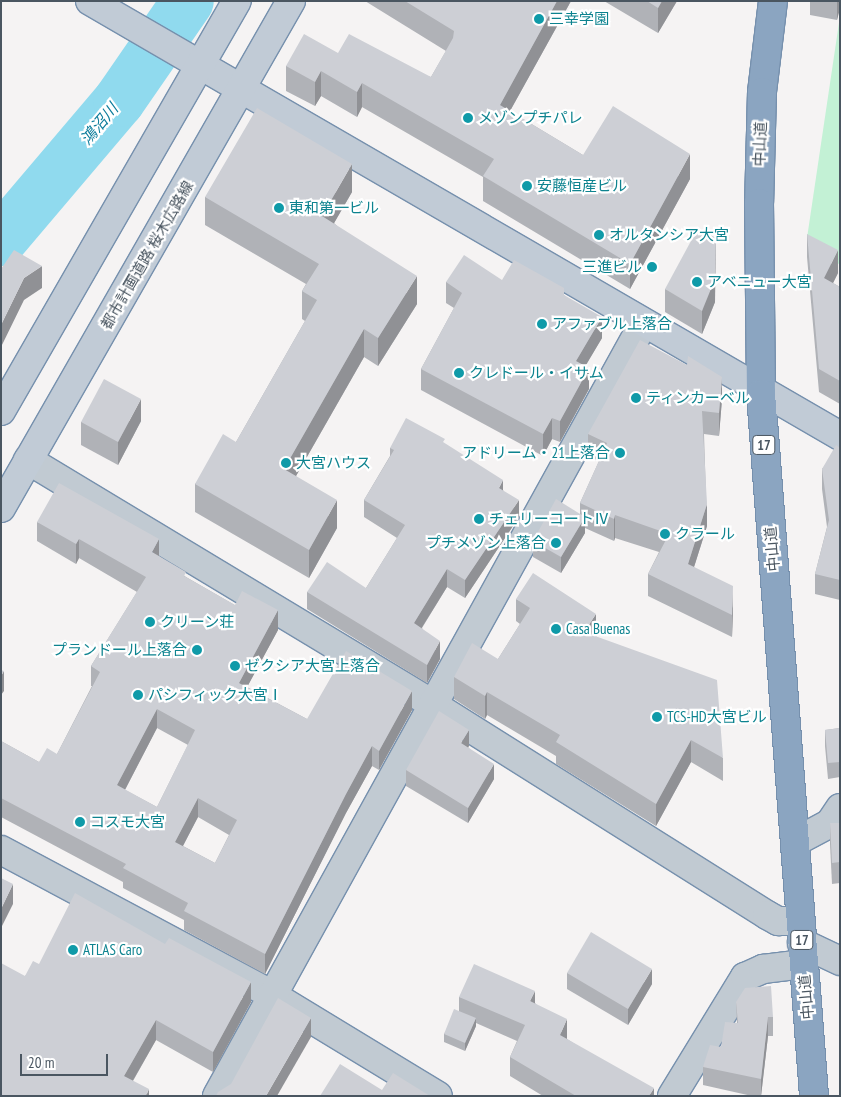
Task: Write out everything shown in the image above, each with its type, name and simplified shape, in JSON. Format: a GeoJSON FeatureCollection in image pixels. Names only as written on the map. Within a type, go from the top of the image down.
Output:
{"type":"FeatureCollection","features":[{"type":"Feature","properties":{"kind":"highway","name":"中山道"},"geometry":{"type":"LineString","coordinates":[[773,1],[762,92],[758,203],[761,394],[814,1096]]}},
{"type":"Feature","properties":{"kind":"street"},"geometry":{"type":"LineString","coordinates":[[90,1],[241,87],[642,326],[761,394],[840,436]]}},
{"type":"Feature","properties":{"kind":"street"},"geometry":{"type":"LineString","coordinates":[[1,411],[237,1]]}},
{"type":"Feature","properties":{"kind":"street","name":"都市計画道路 桜木広路線"},"geometry":{"type":"LineString","coordinates":[[1,508],[291,1]]}},
{"type":"Feature","properties":{"kind":"street"},"geometry":{"type":"LineString","coordinates":[[218,1095],[642,326]]}},
{"type":"Feature","properties":{"kind":"street"},"geometry":{"type":"LineString","coordinates":[[28,460],[432,704],[767,915],[802,943],[840,961]]}},
{"type":"Feature","properties":{"kind":"street"},"geometry":{"type":"LineString","coordinates":[[795,842],[830,823],[840,808]]}},
{"type":"Feature","properties":{"kind":"street"},"geometry":{"type":"LineString","coordinates":[[1,850],[272,995],[438,1096]]}},
{"type":"Feature","properties":{"kind":"street"},"geometry":{"type":"LineString","coordinates":[[672,1096],[745,977],[802,943]]}},
{"type":"Feature","properties":{"kind":"green space"},"geometry":{"type":"Polygon","coordinates":[[[840,16],[840,265],[807,238],[840,16]]]}},
{"type":"Feature","properties":{"kind":"building"},"geometry":{"type":"Polygon","coordinates":[[[405,1],[557,1],[500,105],[583,155],[613,106],[690,154],[630,264],[483,176],[494,159],[362,83],[357,92],[321,71],[315,82],[286,66],[304,34],[338,53],[349,34],[431,77],[453,38],[454,31],[405,1]]]}},
{"type":"Feature","properties":{"kind":"building"},"geometry":{"type":"Polygon","coordinates":[[[647,1],[662,1],[658,8],[647,1]]]}},
{"type":"Feature","properties":{"kind":"building"},"geometry":{"type":"Polygon","coordinates":[[[257,108],[352,164],[322,216],[417,276],[378,338],[364,329],[284,469],[337,500],[309,550],[195,484],[223,434],[236,442],[317,300],[302,291],[319,264],[205,197],[257,108]]]}},
{"type":"Feature","properties":{"kind":"building"},"geometry":{"type":"Polygon","coordinates":[[[698,228],[716,238],[715,279],[702,311],[665,289],[698,228]]]}},
{"type":"Feature","properties":{"kind":"building"},"geometry":{"type":"Polygon","coordinates":[[[807,234],[838,250],[824,278],[840,287],[840,381],[819,369],[807,234]]]}},
{"type":"Feature","properties":{"kind":"building"},"geometry":{"type":"Polygon","coordinates":[[[14,250],[42,266],[24,278],[1,325],[1,269],[14,250]]]}},
{"type":"Feature","properties":{"kind":"building"},"geometry":{"type":"Polygon","coordinates":[[[464,255],[502,280],[514,260],[564,288],[564,295],[602,317],[576,361],[589,368],[560,421],[552,418],[543,434],[421,369],[462,293],[446,282],[464,255]]]}},
{"type":"Feature","properties":{"kind":"building"},"geometry":{"type":"Polygon","coordinates":[[[640,340],[687,365],[688,356],[722,377],[719,413],[702,411],[707,504],[688,564],[733,586],[732,615],[648,574],[669,534],[615,515],[614,519],[580,503],[607,443],[588,434],[640,340]]]}},
{"type":"Feature","properties":{"kind":"building"},"geometry":{"type":"Polygon","coordinates":[[[104,379],[141,399],[118,442],[81,422],[104,379]]]}},
{"type":"Feature","properties":{"kind":"building"},"geometry":{"type":"Polygon","coordinates":[[[406,418],[445,439],[443,442],[503,480],[499,488],[519,500],[465,580],[447,569],[414,623],[440,641],[427,665],[307,592],[327,562],[366,588],[405,525],[364,500],[394,450],[390,448],[406,418]]]}},
{"type":"Feature","properties":{"kind":"building"},"geometry":{"type":"Polygon","coordinates":[[[836,445],[840,448],[840,580],[815,574],[829,520],[822,469],[836,445]]]}},
{"type":"Feature","properties":{"kind":"building"},"geometry":{"type":"Polygon","coordinates":[[[59,483],[159,539],[152,552],[186,572],[184,576],[235,605],[242,591],[278,610],[239,683],[307,719],[346,651],[412,691],[379,751],[372,746],[265,954],[184,911],[188,903],[123,868],[126,864],[1,798],[1,741],[39,762],[47,748],[57,754],[100,672],[91,666],[146,577],[79,539],[76,544],[37,522],[59,483]],[[157,709],[117,785],[157,807],[195,730],[157,709]],[[198,798],[175,842],[215,863],[237,820],[198,798]]]}},
{"type":"Feature","properties":{"kind":"building"},"geometry":{"type":"Polygon","coordinates":[[[556,499],[585,517],[561,557],[533,541],[556,499]]]}},
{"type":"Feature","properties":{"kind":"building"},"geometry":{"type":"Polygon","coordinates":[[[533,573],[596,614],[584,632],[717,680],[723,758],[691,740],[656,804],[556,742],[560,735],[487,692],[485,696],[454,677],[472,643],[498,659],[530,608],[516,599],[533,573]]]}},
{"type":"Feature","properties":{"kind":"building"},"geometry":{"type":"Polygon","coordinates":[[[439,711],[469,730],[461,743],[494,764],[468,808],[406,770],[439,711]]]}},
{"type":"Feature","properties":{"kind":"building"},"geometry":{"type":"Polygon","coordinates":[[[840,728],[840,762],[828,763],[825,730],[840,728]]]}},
{"type":"Feature","properties":{"kind":"building"},"geometry":{"type":"Polygon","coordinates":[[[830,823],[840,823],[840,862],[832,863],[830,823]]]}},
{"type":"Feature","properties":{"kind":"building"},"geometry":{"type":"Polygon","coordinates":[[[1,878],[13,884],[1,909],[1,878]]]}},
{"type":"Feature","properties":{"kind":"building"},"geometry":{"type":"Polygon","coordinates":[[[75,893],[165,944],[169,938],[251,982],[213,1052],[156,1020],[124,1076],[149,1089],[147,1096],[1,1096],[1,963],[25,976],[33,961],[39,964],[75,893]]]}},
{"type":"Feature","properties":{"kind":"building"},"geometry":{"type":"Polygon","coordinates":[[[591,932],[652,969],[628,1009],[567,973],[591,932]]]}},
{"type":"Feature","properties":{"kind":"building"},"geometry":{"type":"Polygon","coordinates":[[[474,964],[535,991],[530,1001],[567,1019],[560,1035],[654,1088],[649,1096],[576,1096],[510,1057],[525,1025],[459,997],[474,964]]]}},
{"type":"Feature","properties":{"kind":"building"},"geometry":{"type":"Polygon","coordinates":[[[771,986],[773,1017],[768,1017],[761,1079],[703,1067],[710,1045],[721,1047],[725,1022],[738,1023],[736,1002],[745,988],[771,986]]]}},
{"type":"Feature","properties":{"kind":"building"},"geometry":{"type":"Polygon","coordinates":[[[278,998],[311,1018],[266,1096],[216,1096],[218,1092],[231,1084],[278,998]]]}},
{"type":"Feature","properties":{"kind":"building"},"geometry":{"type":"Polygon","coordinates":[[[454,1009],[476,1018],[465,1043],[444,1034],[454,1009]]]}},
{"type":"Feature","properties":{"kind":"building"},"geometry":{"type":"Polygon","coordinates":[[[340,1064],[382,1090],[393,1073],[430,1096],[320,1096],[340,1064]]]}},
{"type":"Feature","properties":{"kind":"waterway","name":"鴻沼川"},"geometry":{"type":"LineString","coordinates":[[1,240],[119,101],[188,1]]}},
{"type":"Feature","properties":{"kind":"place","name":"三幸学園"},"geometry":{"type":"Point","coordinates":[539,19]}},
{"type":"Feature","properties":{"kind":"place","name":"メゾンプチパレ"},"geometry":{"type":"Point","coordinates":[468,118]}},
{"type":"Feature","properties":{"kind":"place","name":"安藤恒産ビル"},"geometry":{"type":"Point","coordinates":[527,186]}},
{"type":"Feature","properties":{"kind":"place","name":"東和第一ビル"},"geometry":{"type":"Point","coordinates":[279,208]}},
{"type":"Feature","properties":{"kind":"place","name":"オルタンシア大宮"},"geometry":{"type":"Point","coordinates":[599,235]}},
{"type":"Feature","properties":{"kind":"place","name":"三進ビル"},"geometry":{"type":"Point","coordinates":[652,267]}},
{"type":"Feature","properties":{"kind":"place","name":"アベニュー大宮"},"geometry":{"type":"Point","coordinates":[697,282]}},
{"type":"Feature","properties":{"kind":"place","name":"アファブル上落合"},"geometry":{"type":"Point","coordinates":[542,324]}},
{"type":"Feature","properties":{"kind":"place","name":"クレドール・イサム"},"geometry":{"type":"Point","coordinates":[459,373]}},
{"type":"Feature","properties":{"kind":"place","name":"ティンカーベル"},"geometry":{"type":"Point","coordinates":[636,398]}},
{"type":"Feature","properties":{"kind":"place","name":"アドリーム・21上落合"},"geometry":{"type":"Point","coordinates":[620,453]}},
{"type":"Feature","properties":{"kind":"place","name":"大宮ハウス"},"geometry":{"type":"Point","coordinates":[286,463]}},
{"type":"Feature","properties":{"kind":"place","name":"チェリーコートⅣ"},"geometry":{"type":"Point","coordinates":[479,519]}},
{"type":"Feature","properties":{"kind":"place","name":"クラール"},"geometry":{"type":"Point","coordinates":[665,534]}},
{"type":"Feature","properties":{"kind":"place","name":"プチメゾン上落合"},"geometry":{"type":"Point","coordinates":[556,543]}},
{"type":"Feature","properties":{"kind":"place","name":"クリーン荘"},"geometry":{"type":"Point","coordinates":[150,622]}},
{"type":"Feature","properties":{"kind":"place","name":"Casa Buenas"},"geometry":{"type":"Point","coordinates":[556,629]}},
{"type":"Feature","properties":{"kind":"place","name":"プランドール上落合"},"geometry":{"type":"Point","coordinates":[197,650]}},
{"type":"Feature","properties":{"kind":"place","name":"ゼクシア大宮上落合"},"geometry":{"type":"Point","coordinates":[235,666]}},
{"type":"Feature","properties":{"kind":"place","name":"パシフィック大宮Ⅰ"},"geometry":{"type":"Point","coordinates":[138,695]}},
{"type":"Feature","properties":{"kind":"place","name":"TCS-HD大宮ビル"},"geometry":{"type":"Point","coordinates":[657,717]}},
{"type":"Feature","properties":{"kind":"place","name":"コスモ大宮"},"geometry":{"type":"Point","coordinates":[80,822]}},
{"type":"Feature","properties":{"kind":"place","name":"ATLAS Caro"},"geometry":{"type":"Point","coordinates":[73,950]}}]}
